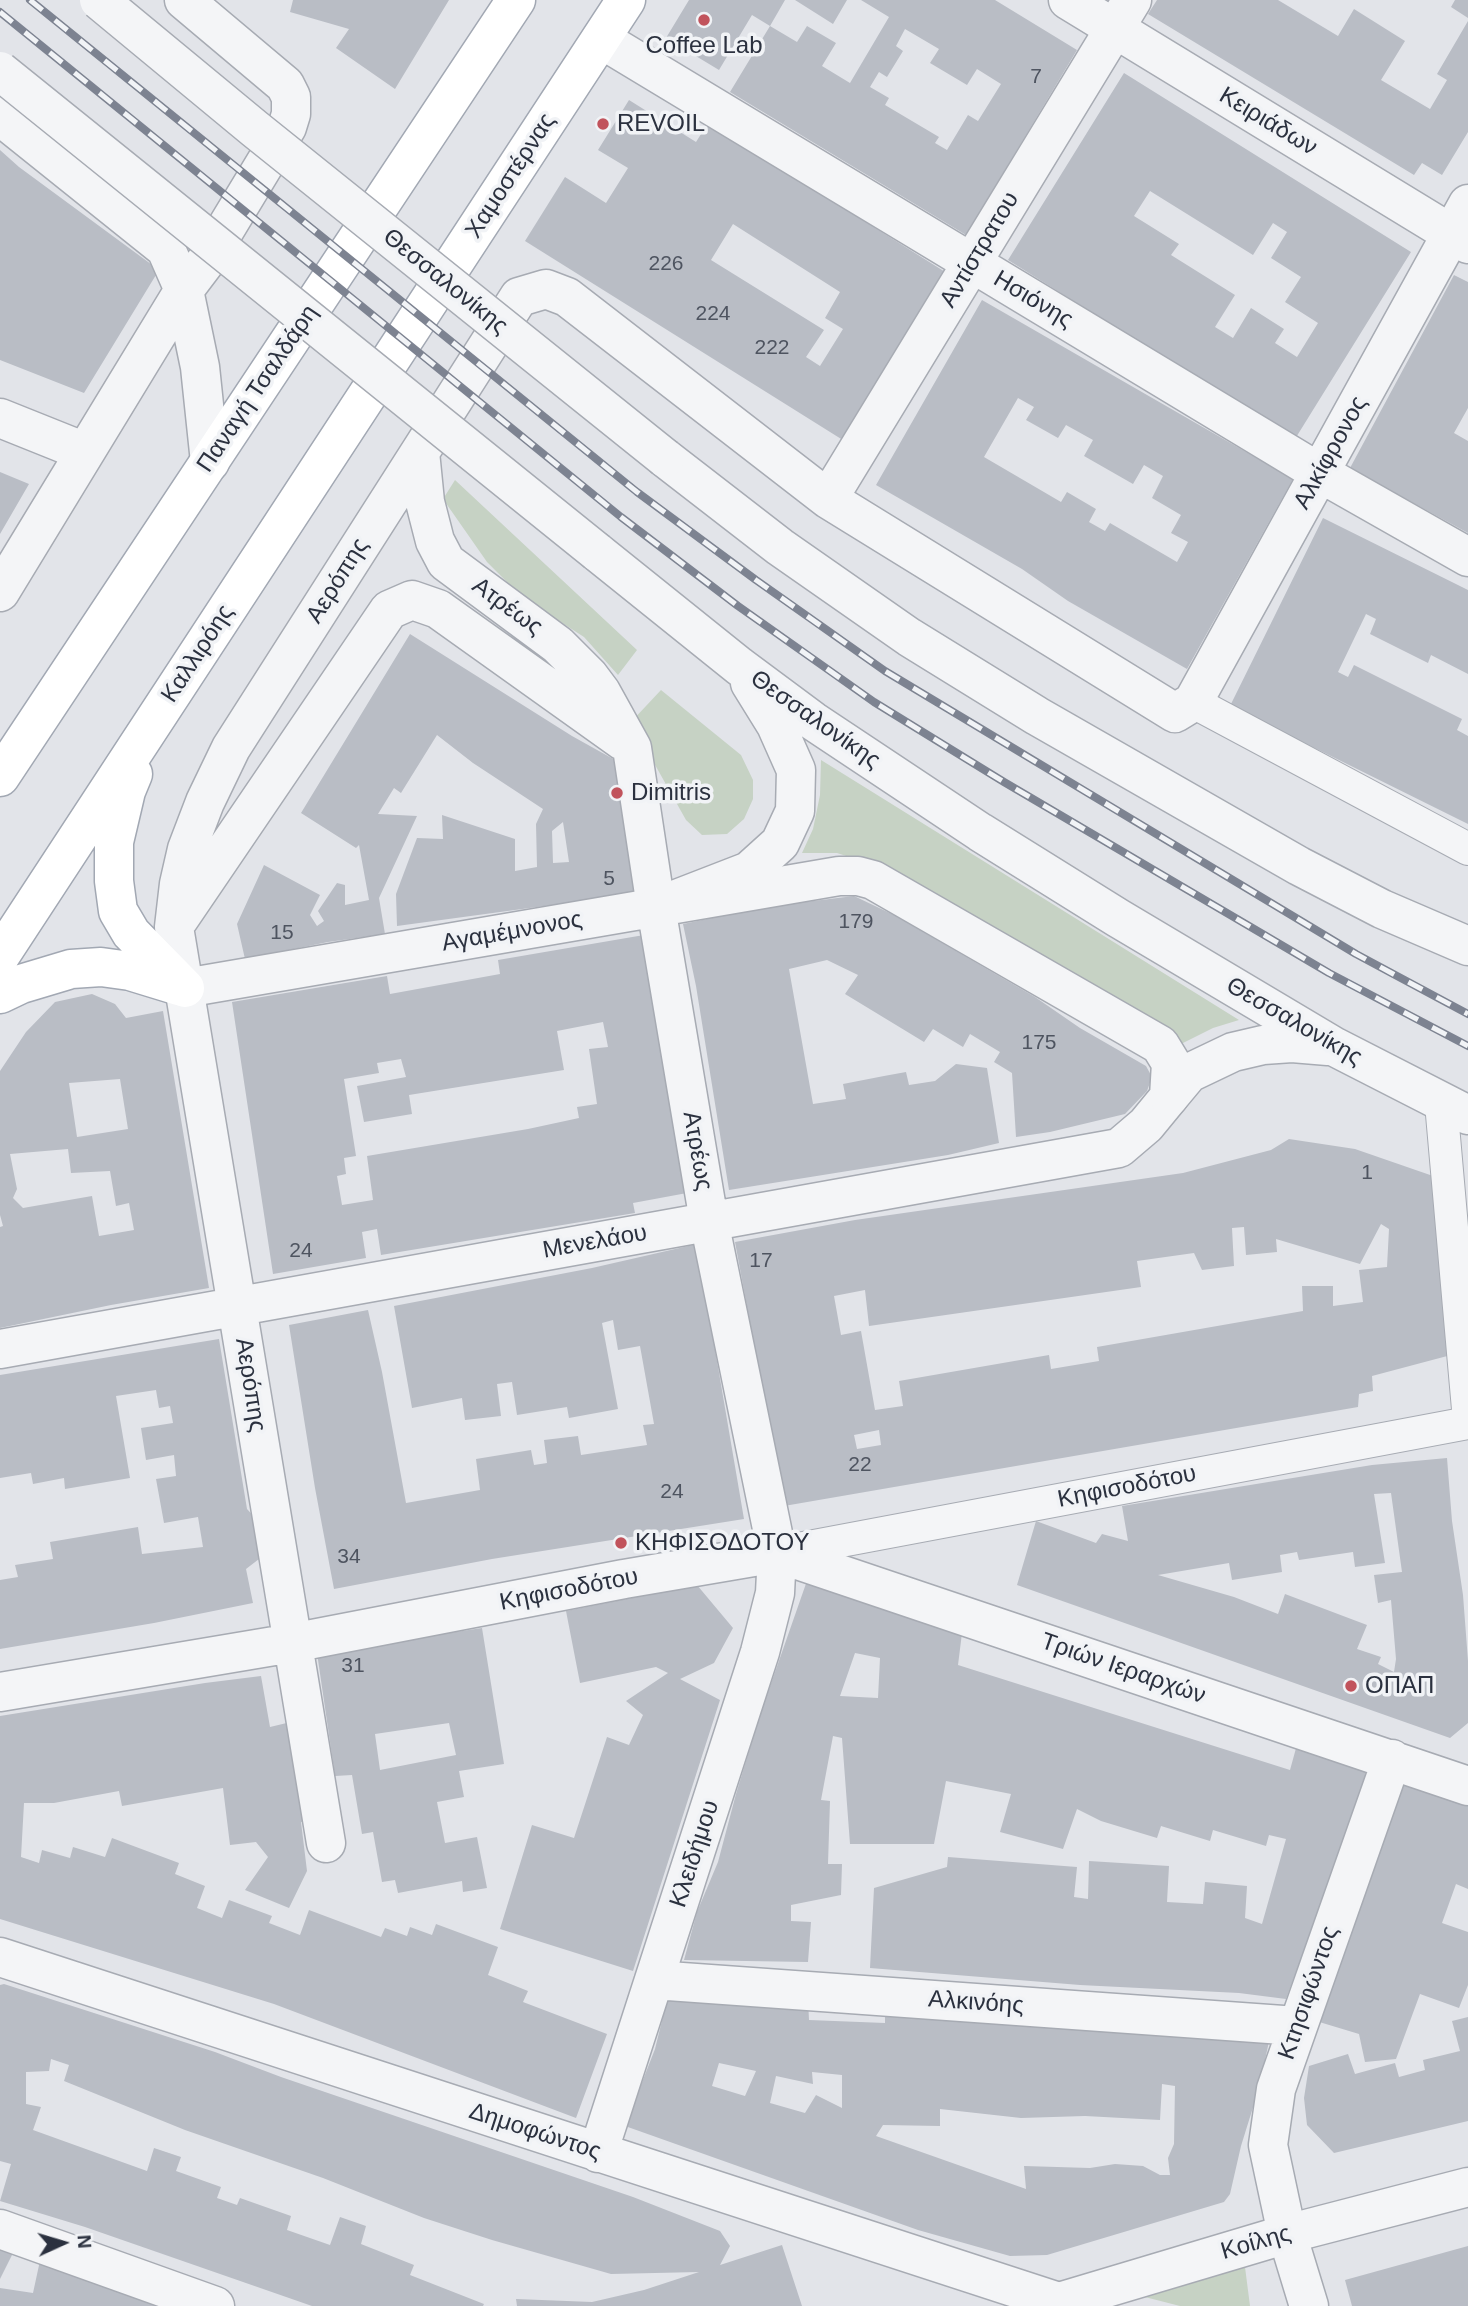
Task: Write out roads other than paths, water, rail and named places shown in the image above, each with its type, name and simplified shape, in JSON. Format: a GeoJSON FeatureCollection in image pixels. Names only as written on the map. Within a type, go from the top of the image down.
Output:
{"type":"FeatureCollection","features":[{"type":"Feature","properties":{"kind":"main road","name":"Παναγή Τσαλδάρη"},"geometry":{"type":"LineString","coordinates":[[0,777],[516,0]]}},
{"type":"Feature","properties":{"kind":"main road","name":"Χαμοστέρνας"},"geometry":{"type":"LineString","coordinates":[[396,351],[626,0]]}},
{"type":"Feature","properties":{"kind":"main road","name":"Καλλιρόης"},"geometry":{"type":"LineString","coordinates":[[0,956],[396,351]]}},
{"type":"Feature","properties":{"kind":"main road"},"geometry":{"type":"LineString","coordinates":[[156,718],[126,791],[114,842],[114,881],[118,911],[131,933],[185,988]]}},
{"type":"Feature","properties":{"kind":"main road"},"geometry":{"type":"LineString","coordinates":[[0,994],[21,984],[71,969],[101,967],[130,971],[185,988]]}},
{"type":"Feature","properties":{"kind":"street","name":"Θεσσαλονίκης"},"geometry":{"type":"LineString","coordinates":[[99,0],[254,130],[665,458],[780,547],[909,637],[1037,716],[1299,866],[1382,909],[1468,946]]}},
{"type":"Feature","properties":{"kind":"street"},"geometry":{"type":"LineString","coordinates":[[0,593],[184,290],[206,261],[287,127],[291,114],[291,97],[285,85],[184,0]]}},
{"type":"Feature","properties":{"kind":"street","name":"Κειριάδων"},"geometry":{"type":"LineString","coordinates":[[1068,0],[1124,15],[1463,227]]}},
{"type":"Feature","properties":{"kind":"street","name":"Αντίστρατου"},"geometry":{"type":"LineString","coordinates":[[828,499],[1124,15]]}},
{"type":"Feature","properties":{"kind":"street","name":"Ησιόνης"},"geometry":{"type":"LineString","coordinates":[[601,39],[1320,473],[1468,557]]}},
{"type":"Feature","properties":{"kind":"street","name":"Θεσσαλονίκης"},"geometry":{"type":"LineString","coordinates":[[0,71],[739,666],[813,721],[991,839],[1118,918],[1335,1047],[1455,1109]]}},
{"type":"Feature","properties":{"kind":"street"},"geometry":{"type":"LineString","coordinates":[[0,116],[166,249],[184,290],[200,368],[210,462]]}},
{"type":"Feature","properties":{"kind":"street","name":"Αλκίφρονος"},"geometry":{"type":"LineString","coordinates":[[1193,702],[1320,473],[1463,227]]}},
{"type":"Feature","properties":{"kind":"street","name":"Αερόπης"},"geometry":{"type":"LineString","coordinates":[[326,1843],[174,927],[179,884],[187,849],[205,802],[231,748],[519,298],[546,289],[567,297],[828,499]]}},
{"type":"Feature","properties":{"kind":"street"},"geometry":{"type":"LineString","coordinates":[[0,418],[85,452]]}},
{"type":"Feature","properties":{"kind":"street","name":"Ατρέως"},"geometry":{"type":"LineString","coordinates":[[420,452],[425,502],[436,541],[446,562],[558,645],[595,684],[632,748],[709,1221],[777,1553]]}},
{"type":"Feature","properties":{"kind":"street"},"geometry":{"type":"LineString","coordinates":[[828,499],[1175,713],[1193,702],[1468,849]]}},
{"type":"Feature","properties":{"kind":"street","name":"Ατρέως"},"geometry":{"type":"LineString","coordinates":[[174,927],[389,610],[412,600],[438,609],[632,748]]}},
{"type":"Feature","properties":{"kind":"street"},"geometry":{"type":"LineString","coordinates":[[656,907],[749,871],[780,843],[795,811],[796,770],[776,724],[739,666]]}},
{"type":"Feature","properties":{"kind":"street","name":"Αγαμέμνονος"},"geometry":{"type":"LineString","coordinates":[[185,988],[839,876],[858,876],[873,880],[1160,1045],[1171,1063],[1169,1097]]}},
{"type":"Feature","properties":{"kind":"street","name":"Μενελάου"},"geometry":{"type":"LineString","coordinates":[[0,1349],[1119,1148],[1146,1125],[1189,1073],[1233,1052],[1263,1045],[1292,1043],[1335,1047]]}},
{"type":"Feature","properties":{"kind":"street"},"geometry":{"type":"LineString","coordinates":[[1455,1109],[1468,1409]]}},
{"type":"Feature","properties":{"kind":"street","name":"Κηφισοδότου"},"geometry":{"type":"LineString","coordinates":[[0,1692],[292,1643],[1468,1423]]}},
{"type":"Feature","properties":{"kind":"street","name":"Τριών Ιεραρχών"},"geometry":{"type":"LineString","coordinates":[[777,1553],[1468,1786]]}},
{"type":"Feature","properties":{"kind":"street","name":"Κλειδήμου"},"geometry":{"type":"LineString","coordinates":[[598,2153],[760,1652],[775,1593],[777,1553]]}},
{"type":"Feature","properties":{"kind":"street","name":"Κτησιφώντος"},"geometry":{"type":"LineString","coordinates":[[1309,2306],[1287,2234],[1268,2145],[1276,2089],[1391,1759]]}},
{"type":"Feature","properties":{"kind":"street","name":"Δημοφώντος"},"geometry":{"type":"LineString","coordinates":[[0,1957],[1059,2305]]}},
{"type":"Feature","properties":{"kind":"street","name":"Αλκινόης"},"geometry":{"type":"LineString","coordinates":[[654,1980],[1297,2026]]}},
{"type":"Feature","properties":{"kind":"street","name":"Κοίλης"},"geometry":{"type":"LineString","coordinates":[[1059,2305],[1287,2234],[1468,2187]]}},
{"type":"Feature","properties":{"kind":"street"},"geometry":{"type":"LineString","coordinates":[[0,2229],[215,2306]]}},
{"type":"Feature","properties":{"kind":"railway"},"geometry":{"type":"LineString","coordinates":[[30,0],[637,492],[885,671],[1356,954],[1468,1014]]}},
{"type":"Feature","properties":{"kind":"railway"},"geometry":{"type":"LineString","coordinates":[[0,12],[621,517],[738,606],[874,702],[1004,782],[1329,973],[1468,1046]]}},
{"type":"Feature","properties":{"kind":"place","name":"Coffee Lab"},"geometry":{"type":"Point","coordinates":[704,20]}},
{"type":"Feature","properties":{"kind":"place","name":"REVOIL"},"geometry":{"type":"Point","coordinates":[603,124]}},
{"type":"Feature","properties":{"kind":"place","name":"Dimitris"},"geometry":{"type":"Point","coordinates":[617,793]}},
{"type":"Feature","properties":{"kind":"place","name":"ΚΗΦΙΣΟΔΟΤΟΥ"},"geometry":{"type":"Point","coordinates":[621,1543]}},
{"type":"Feature","properties":{"kind":"place","name":"ΟΠΑΠ"},"geometry":{"type":"Point","coordinates":[1351,1686]}}]}
